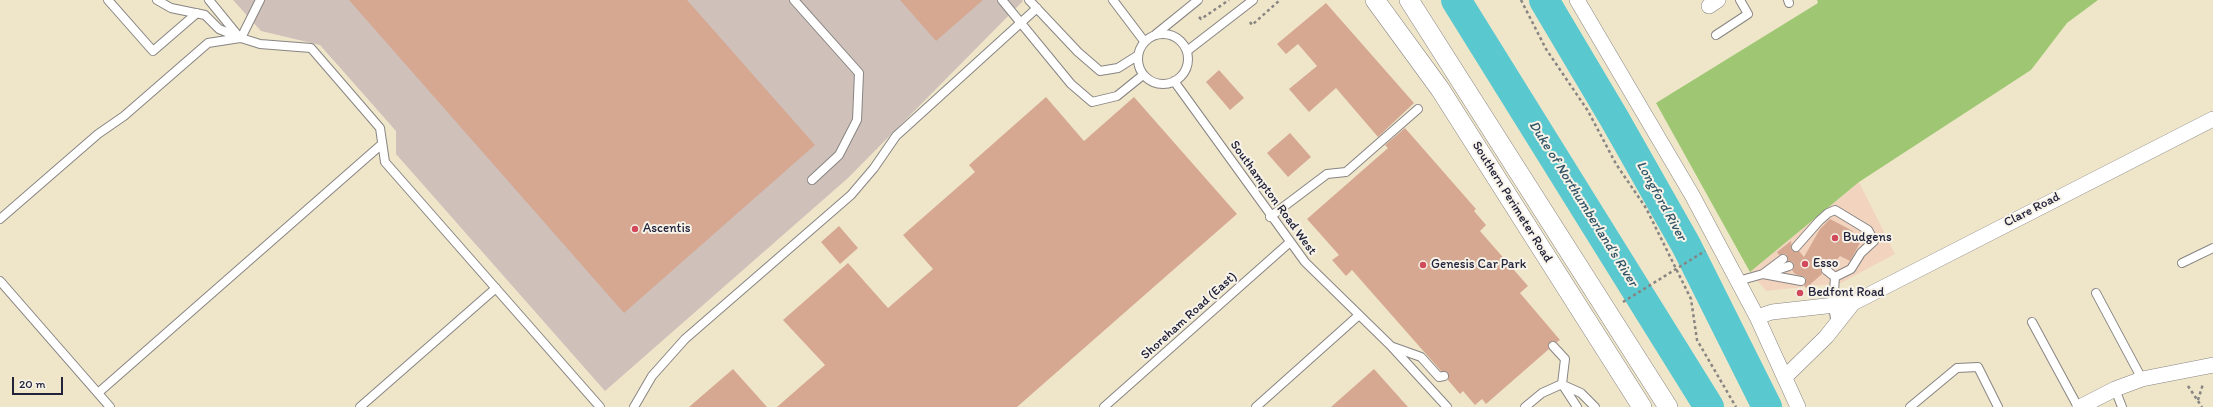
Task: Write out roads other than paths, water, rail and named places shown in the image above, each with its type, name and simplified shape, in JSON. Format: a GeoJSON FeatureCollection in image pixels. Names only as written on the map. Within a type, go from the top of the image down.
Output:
{"type":"FeatureCollection","features":[{"type":"Feature","properties":{"kind":"street","name":"Southern Perimeter Road"},"geometry":{"type":"LineString","coordinates":[[1375,0],[1440,89],[1642,407]]}},
{"type":"Feature","properties":{"kind":"street","name":"Southern Perimeter Road"},"geometry":{"type":"LineString","coordinates":[[1409,0],[1668,407]]}},
{"type":"Feature","properties":{"kind":"street"},"geometry":{"type":"LineString","coordinates":[[1577,0],[1692,195],[1757,317],[1798,407]]}},
{"type":"Feature","properties":{"kind":"street","name":"Clare Road"},"geometry":{"type":"LineString","coordinates":[[1757,317],[1772,312],[1853,303],[2213,119]]}},
{"type":"Feature","properties":{"kind":"street","name":"Clare Road"},"geometry":{"type":"LineString","coordinates":[[1785,377],[1836,325],[1853,303]]}},
{"type":"Feature","properties":{"kind":"street"},"geometry":{"type":"LineString","coordinates":[[2079,407],[2142,379],[2213,365]]}},
{"type":"Feature","properties":{"kind":"lane"},"geometry":{"type":"LineString","coordinates":[[108,0],[153,51],[197,13]]}},
{"type":"Feature","properties":{"kind":"lane"},"geometry":{"type":"LineString","coordinates":[[156,0],[171,8],[205,15],[219,30],[260,44],[310,48],[380,128],[386,162],[600,407]]}},
{"type":"Feature","properties":{"kind":"lane"},"geometry":{"type":"LineString","coordinates":[[209,0],[241,38]]}},
{"type":"Feature","properties":{"kind":"lane"},"geometry":{"type":"LineString","coordinates":[[241,38],[260,0]]}},
{"type":"Feature","properties":{"kind":"lane"},"geometry":{"type":"LineString","coordinates":[[794,0],[859,73],[857,120],[839,155],[812,180]]}},
{"type":"Feature","properties":{"kind":"lane"},"geometry":{"type":"LineString","coordinates":[[1002,0],[1022,22],[1071,84],[1092,102],[1117,96],[1143,75]]}},
{"type":"Feature","properties":{"kind":"lane"},"geometry":{"type":"LineString","coordinates":[[1029,0],[1078,52],[1100,71],[1118,68],[1138,56]]}},
{"type":"Feature","properties":{"kind":"lane"},"geometry":{"type":"LineString","coordinates":[[1113,0],[1144,41]]}},
{"type":"Feature","properties":{"kind":"lane"},"geometry":{"type":"LineString","coordinates":[[1156,34],[1166,34],[1177,38],[1187,51],[1188,60],[1186,70],[1174,81],[1157,84],[1143,75],[1138,65],[1138,56],[1144,41],[1156,34],[1198,0]]}},
{"type":"Feature","properties":{"kind":"lane"},"geometry":{"type":"LineString","coordinates":[[1187,51],[1253,0]]}},
{"type":"Feature","properties":{"kind":"lane"},"geometry":{"type":"LineString","coordinates":[[1716,35],[1748,14],[1740,0]]}},
{"type":"Feature","properties":{"kind":"lane"},"geometry":{"type":"LineString","coordinates":[[634,407],[652,376],[686,339],[851,195],[874,168],[896,136],[1037,8]]}},
{"type":"Feature","properties":{"kind":"lane"},"geometry":{"type":"LineString","coordinates":[[0,219],[98,134],[124,116],[208,43],[241,38]]}},
{"type":"Feature","properties":{"kind":"lane","name":"Southampton Road West"},"geometry":{"type":"LineString","coordinates":[[1174,81],[1288,243],[1322,281],[1392,347],[1447,407]]}},
{"type":"Feature","properties":{"kind":"lane"},"geometry":{"type":"LineString","coordinates":[[1270,217],[1327,174],[1346,172],[1418,109]]}},
{"type":"Feature","properties":{"kind":"lane"},"geometry":{"type":"LineString","coordinates":[[98,393],[382,144]]}},
{"type":"Feature","properties":{"kind":"lane"},"geometry":{"type":"LineString","coordinates":[[1796,247],[1819,221],[1828,213],[1835,210],[1868,230],[1874,241],[1861,253],[1850,269],[1834,277]]}},
{"type":"Feature","properties":{"kind":"lane","name":"Shoreham Road (East)"},"geometry":{"type":"LineString","coordinates":[[1104,407],[1288,243]]}},
{"type":"Feature","properties":{"kind":"lane"},"geometry":{"type":"LineString","coordinates":[[2182,263],[2213,248]]}},
{"type":"Feature","properties":{"kind":"lane"},"geometry":{"type":"LineString","coordinates":[[1763,274],[1783,259]]}},
{"type":"Feature","properties":{"kind":"lane"},"geometry":{"type":"LineString","coordinates":[[1738,281],[1789,266]]}},
{"type":"Feature","properties":{"kind":"lane"},"geometry":{"type":"LineString","coordinates":[[1826,270],[1834,277]]}},
{"type":"Feature","properties":{"kind":"lane"},"geometry":{"type":"LineString","coordinates":[[1763,274],[1795,274]]}},
{"type":"Feature","properties":{"kind":"lane"},"geometry":{"type":"LineString","coordinates":[[1763,274],[1801,281]]}},
{"type":"Feature","properties":{"kind":"lane"},"geometry":{"type":"LineString","coordinates":[[1834,277],[1833,306],[1836,325]]}},
{"type":"Feature","properties":{"kind":"lane"},"geometry":{"type":"LineString","coordinates":[[0,281],[110,407]]}},
{"type":"Feature","properties":{"kind":"lane"},"geometry":{"type":"LineString","coordinates":[[360,407],[496,288]]}},
{"type":"Feature","properties":{"kind":"lane"},"geometry":{"type":"LineString","coordinates":[[2096,293],[2142,379]]}},
{"type":"Feature","properties":{"kind":"lane"},"geometry":{"type":"LineString","coordinates":[[1256,407],[1359,316]]}},
{"type":"Feature","properties":{"kind":"lane"},"geometry":{"type":"LineString","coordinates":[[2032,322],[2079,407]]}},
{"type":"Feature","properties":{"kind":"lane"},"geometry":{"type":"LineString","coordinates":[[1553,346],[1565,360],[1562,384],[1578,407]]}},
{"type":"Feature","properties":{"kind":"lane"},"geometry":{"type":"LineString","coordinates":[[1392,347],[1421,357],[1439,378],[1444,376]]}},
{"type":"Feature","properties":{"kind":"lane"},"geometry":{"type":"LineString","coordinates":[[1910,407],[1957,368],[1978,366],[1998,407]]}},
{"type":"Feature","properties":{"kind":"lane"},"geometry":{"type":"LineString","coordinates":[[1525,407],[1542,393],[1562,384],[1581,393],[1595,407]]}},
{"type":"Feature","properties":{"kind":"lane"},"geometry":{"type":"LineString","coordinates":[[2115,390],[2122,407]]}},
{"type":"Feature","properties":{"kind":"waterway","name":"Duke of Northumberland's River"},"geometry":{"type":"LineString","coordinates":[[1456,0],[1709,407]]}},
{"type":"Feature","properties":{"kind":"waterway","name":"Longford River"},"geometry":{"type":"LineString","coordinates":[[1544,0],[1614,118],[1686,245],[1767,407]]}},
{"type":"Feature","properties":{"kind":"place","name":"Ascentis"},"geometry":{"type":"Point","coordinates":[635,229]}},
{"type":"Feature","properties":{"kind":"place","name":"Budgens"},"geometry":{"type":"Point","coordinates":[1835,238]}},
{"type":"Feature","properties":{"kind":"place","name":"Esso"},"geometry":{"type":"Point","coordinates":[1805,264]}},
{"type":"Feature","properties":{"kind":"place","name":"Genesis Car Park"},"geometry":{"type":"Point","coordinates":[1423,265]}},
{"type":"Feature","properties":{"kind":"place","name":"Bedfont Road"},"geometry":{"type":"Point","coordinates":[1800,293]}}]}
